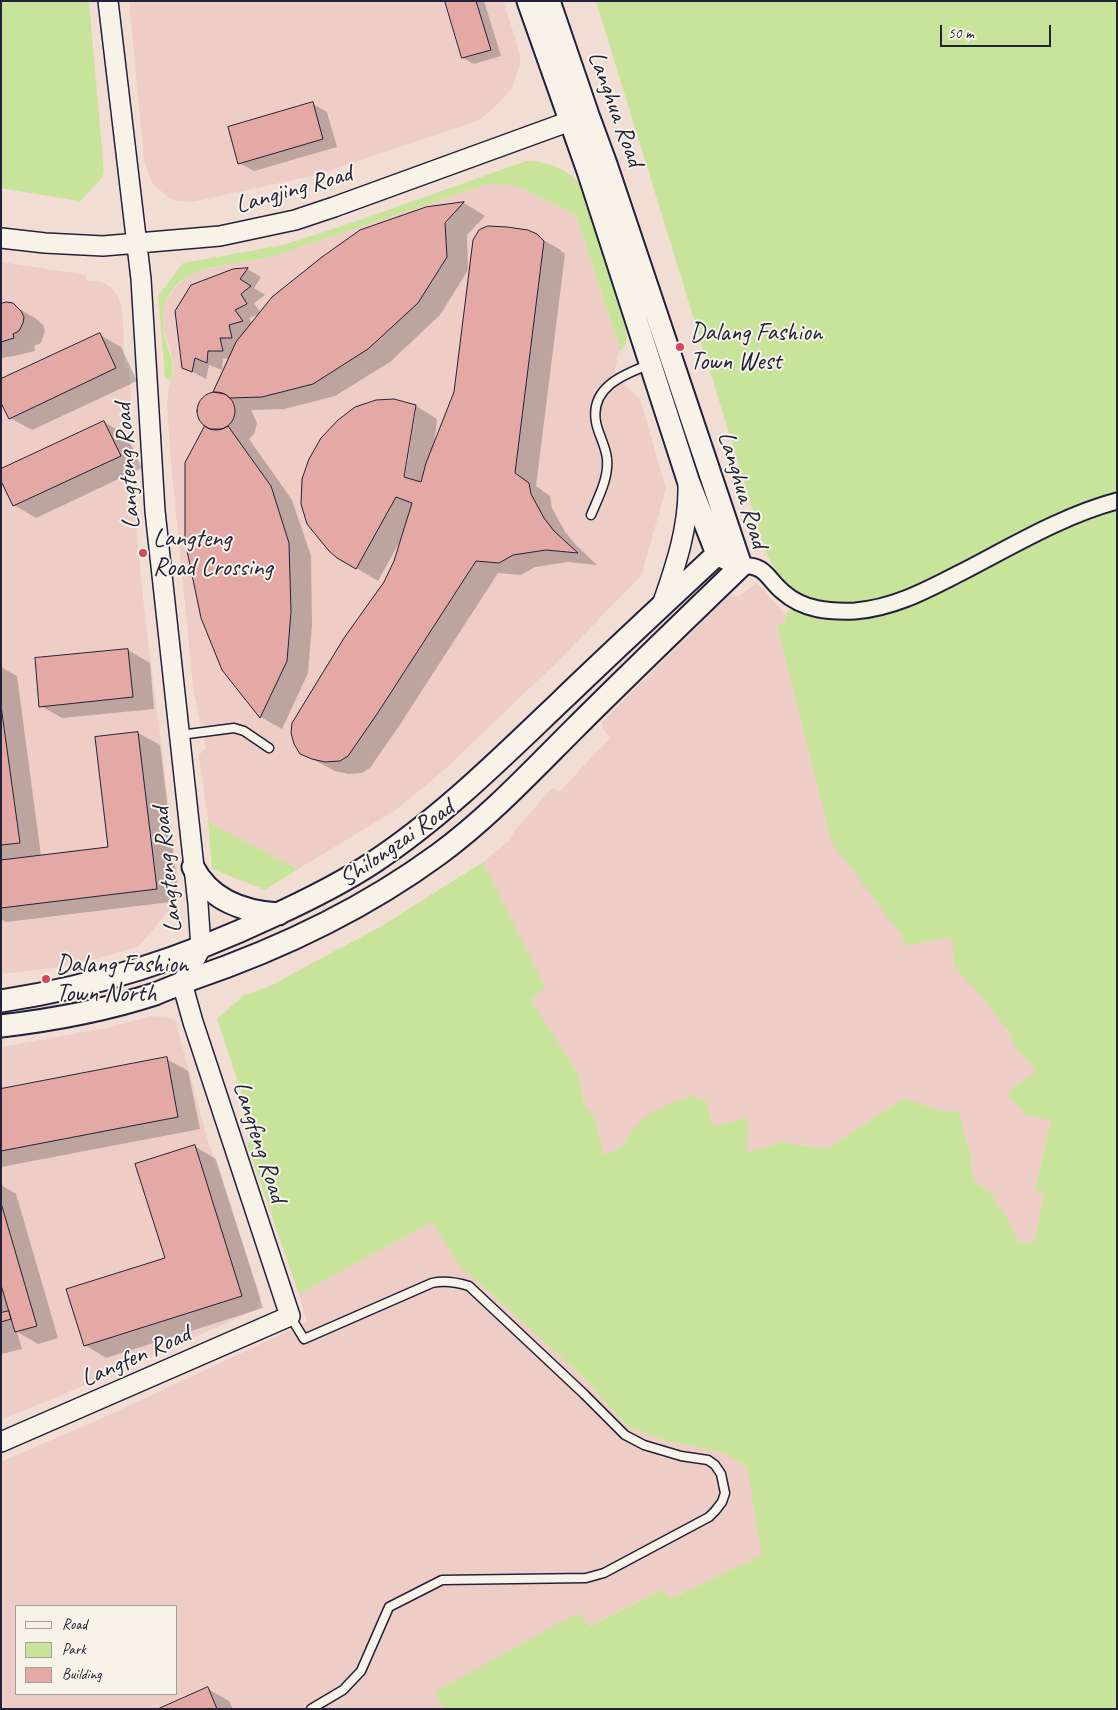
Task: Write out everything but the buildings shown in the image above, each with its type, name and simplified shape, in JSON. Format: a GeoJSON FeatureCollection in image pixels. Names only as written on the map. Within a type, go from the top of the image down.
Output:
{"type":"FeatureCollection","features":[{"type":"Feature","properties":{"kind":"main road","name":"Langhua Road"},"geometry":{"type":"LineString","coordinates":[[528,1],[579,118],[613,183],[741,566]]}},
{"type":"Feature","properties":{"kind":"main road","name":"Langhua Road"},"geometry":{"type":"LineString","coordinates":[[549,1],[579,118],[588,171],[688,480],[717,554],[741,566]]}},
{"type":"Feature","properties":{"kind":"main road","name":"Shilongzai Road"},"geometry":{"type":"LineString","coordinates":[[1,1000],[40,995],[101,981],[201,948],[311,899],[374,862],[420,828],[509,750],[732,540]]}},
{"type":"Feature","properties":{"kind":"main road","name":"Shilongzai Road"},"geometry":{"type":"LineString","coordinates":[[1,1026],[96,1009],[154,994],[244,961],[332,920],[376,896],[440,854],[466,832],[741,566]]}},
{"type":"Feature","properties":{"kind":"main road"},"geometry":{"type":"LineString","coordinates":[[194,867],[200,879],[218,897],[246,909],[279,914]]}},
{"type":"Feature","properties":{"kind":"street","name":"Langteng Road"},"geometry":{"type":"LineString","coordinates":[[108,1],[141,280],[155,511],[198,904],[201,948],[182,983]]}},
{"type":"Feature","properties":{"kind":"street","name":"Langjing Road"},"geometry":{"type":"LineString","coordinates":[[1,238],[45,243],[102,246],[220,236],[295,220],[579,118]]}},
{"type":"Feature","properties":{"kind":"street"},"geometry":{"type":"LineString","coordinates":[[662,605],[684,535],[688,502],[688,480]]}},
{"type":"Feature","properties":{"kind":"street"},"geometry":{"type":"LineString","coordinates":[[741,566],[751,565],[758,568],[766,573],[783,592],[810,608],[832,611],[870,609],[910,598],[1068,519],[1117,501]]}},
{"type":"Feature","properties":{"kind":"street","name":"Langfeng Road"},"geometry":{"type":"LineString","coordinates":[[182,983],[193,1022],[290,1316]]}},
{"type":"Feature","properties":{"kind":"street","name":"Langfen Road"},"geometry":{"type":"LineString","coordinates":[[1,1442],[290,1316]]}},
{"type":"Feature","properties":{"kind":"lane"},"geometry":{"type":"LineString","coordinates":[[591,514],[607,473],[604,446],[596,422],[596,402],[600,395],[619,377],[651,364]]}},
{"type":"Feature","properties":{"kind":"lane"},"geometry":{"type":"LineString","coordinates":[[180,735],[234,728],[244,731],[269,748]]}},
{"type":"Feature","properties":{"kind":"lane"},"geometry":{"type":"LineString","coordinates":[[290,1316],[304,1339],[432,1283],[443,1281],[469,1286],[577,1387],[625,1435],[644,1445],[681,1456],[708,1460],[715,1465],[721,1474],[725,1493],[719,1506],[708,1516],[596,1576],[520,1580],[442,1580],[390,1607],[361,1671],[343,1690],[312,1709]]}},
{"type":"Feature","properties":{"kind":"shaded area"},"geometry":{"type":"Polygon","coordinates":[[[129,1],[503,1],[520,56],[520,65],[512,88],[504,97],[480,119],[466,125],[312,176],[201,200],[190,202],[178,201],[168,197],[152,183],[144,160],[129,1]]]}},
{"type":"Feature","properties":{"kind":"shaded area"},"geometry":{"type":"Polygon","coordinates":[[[488,184],[516,186],[576,215],[619,346],[615,370],[622,383],[640,399],[666,489],[641,576],[556,663],[444,770],[397,809],[298,869],[208,822],[199,755],[206,748],[205,726],[200,723],[193,686],[171,463],[167,403],[169,386],[174,371],[173,359],[163,327],[164,306],[174,288],[192,273],[286,252],[488,184]]]}},
{"type":"Feature","properties":{"kind":"shaded area"},"geometry":{"type":"Polygon","coordinates":[[[1,262],[86,275],[86,280],[102,282],[111,287],[118,296],[122,307],[125,368],[129,368],[131,396],[134,450],[132,484],[144,608],[179,885],[170,909],[138,947],[53,968],[1,974],[1,262]]]}},
{"type":"Feature","properties":{"kind":"shaded area"},"geometry":{"type":"Polygon","coordinates":[[[757,583],[786,615],[784,623],[777,626],[905,946],[952,937],[980,993],[996,1012],[1018,1049],[1037,1071],[1010,1091],[1051,1120],[1035,1191],[1044,1193],[1035,1242],[1019,1243],[993,1196],[973,1178],[970,1152],[958,1110],[948,1113],[904,1098],[827,1149],[780,1142],[747,1153],[714,1127],[706,1101],[630,1135],[624,1146],[604,1156],[594,1117],[584,1104],[579,1075],[531,1000],[544,987],[483,862],[509,841],[515,830],[552,788],[560,791],[610,738],[603,729],[602,722],[729,595],[739,596],[757,583]]]}},
{"type":"Feature","properties":{"kind":"shaded area"},"geometry":{"type":"Polygon","coordinates":[[[152,1016],[175,1019],[207,1138],[261,1297],[257,1309],[131,1366],[1,1420],[1,1047],[107,1028],[152,1016]]]}},
{"type":"Feature","properties":{"kind":"shaded area"},"geometry":{"type":"Polygon","coordinates":[[[432,1222],[458,1264],[583,1377],[628,1427],[666,1441],[722,1452],[747,1467],[763,1555],[669,1599],[661,1590],[589,1626],[436,1692],[444,1709],[5,1709],[1,1702],[1,1462],[118,1411],[307,1322],[299,1294],[432,1222]]]}},
{"type":"Feature","properties":{"kind":"green space"},"geometry":{"type":"Polygon","coordinates":[[[1,1],[89,1],[104,172],[102,178],[80,201],[1,188],[1,1]]]}},
{"type":"Feature","properties":{"kind":"green space"},"geometry":{"type":"Polygon","coordinates":[[[596,1],[1117,1],[1117,1709],[444,1709],[435,1692],[577,1613],[590,1626],[661,1590],[670,1599],[762,1555],[747,1467],[722,1452],[666,1441],[628,1427],[583,1377],[458,1264],[432,1222],[299,1294],[247,1144],[255,1134],[217,1019],[244,995],[268,987],[380,927],[483,862],[545,987],[531,1000],[579,1075],[584,1104],[594,1117],[604,1155],[622,1146],[633,1129],[650,1114],[690,1096],[706,1101],[714,1127],[748,1117],[747,1153],[780,1142],[827,1149],[904,1098],[948,1113],[958,1110],[970,1152],[973,1178],[993,1196],[1019,1243],[1035,1242],[1044,1193],[1035,1191],[1051,1120],[1027,1116],[1008,1096],[1009,1091],[1036,1071],[1017,1049],[1008,1031],[980,994],[955,967],[952,937],[905,946],[903,937],[832,843],[777,625],[784,623],[786,615],[799,596],[780,579],[766,553],[596,1]]]}},
{"type":"Feature","properties":{"kind":"green space"},"geometry":{"type":"Polygon","coordinates":[[[526,161],[544,163],[560,169],[574,178],[585,192],[626,331],[626,343],[619,352],[619,346],[576,215],[516,186],[488,184],[286,252],[208,269],[193,274],[181,281],[171,291],[165,305],[163,324],[165,339],[172,359],[173,373],[171,381],[165,377],[158,296],[183,263],[283,245],[526,161]]]}},
{"type":"Feature","properties":{"kind":"green space"},"geometry":{"type":"Polygon","coordinates":[[[208,822],[298,869],[265,890],[212,869],[208,822]]]}},
{"type":"Feature","properties":{"kind":"place","name":"Dalang Fashion Town West"},"geometry":{"type":"Point","coordinates":[680,347]}},
{"type":"Feature","properties":{"kind":"place","name":"Langteng Road Crossing"},"geometry":{"type":"Point","coordinates":[143,553]}},
{"type":"Feature","properties":{"kind":"place","name":"Dalang Fashion Town North"},"geometry":{"type":"Point","coordinates":[46,979]}}]}
